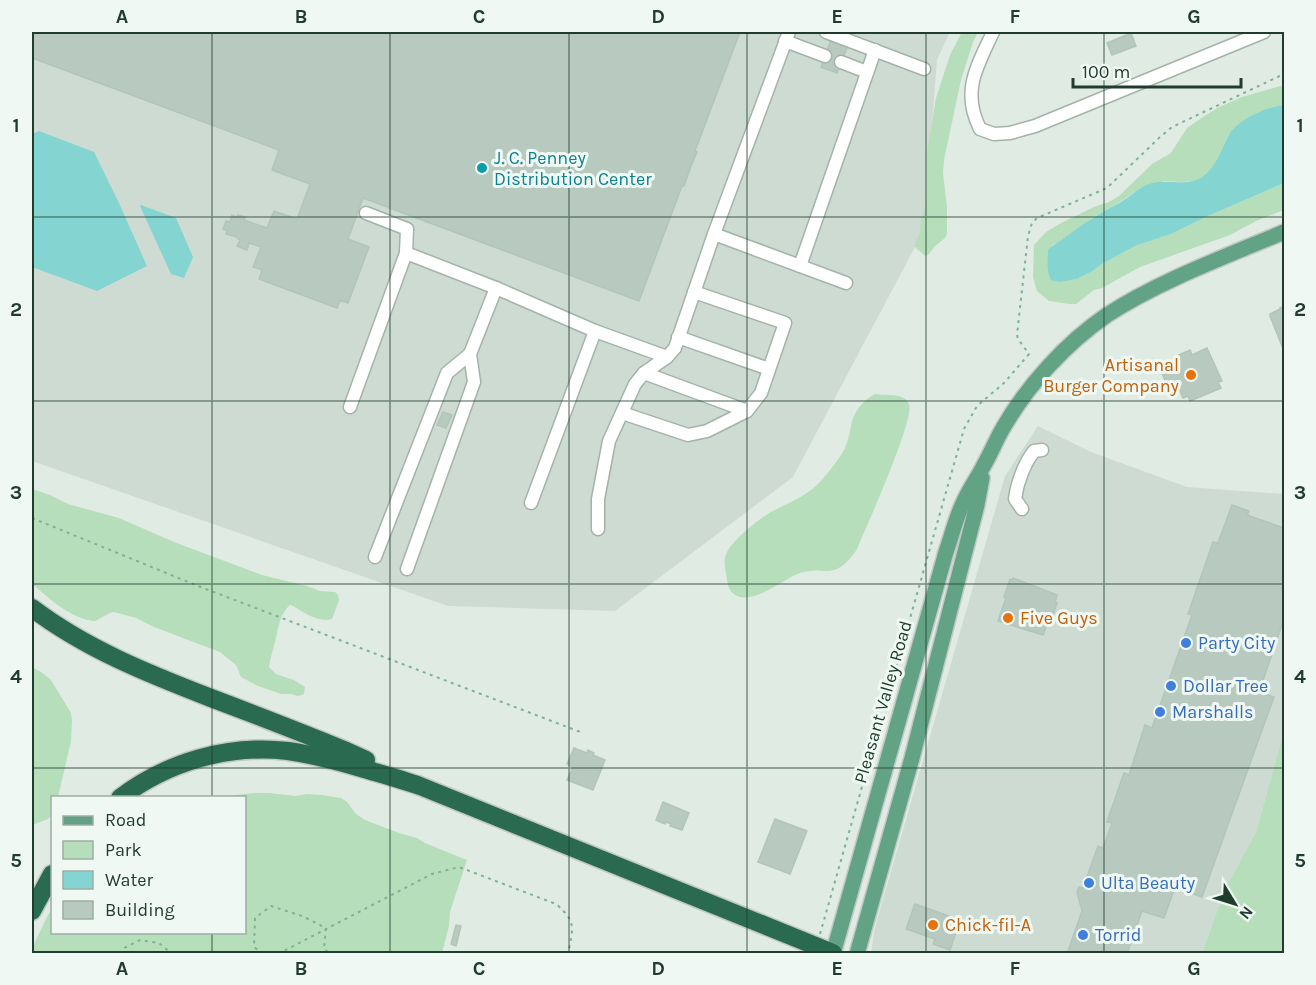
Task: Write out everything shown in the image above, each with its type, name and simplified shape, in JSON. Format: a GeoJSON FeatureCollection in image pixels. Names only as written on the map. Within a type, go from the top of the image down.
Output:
{"type":"FeatureCollection","features":[{"type":"Feature","properties":{"kind":"highway"},"geometry":{"type":"LineString","coordinates":[[32,608],[65,631],[122,661],[177,685],[344,750],[402,779]]}},
{"type":"Feature","properties":{"kind":"highway"},"geometry":{"type":"LineString","coordinates":[[123,796],[149,778],[182,764],[215,754],[246,750],[277,750],[344,762],[402,779],[482,810],[833,953]]}},
{"type":"Feature","properties":{"kind":"highway"},"geometry":{"type":"LineString","coordinates":[[32,911],[51,876]]}},
{"type":"Feature","properties":{"kind":"main road","name":"Pleasant Valley Road"},"geometry":{"type":"LineString","coordinates":[[833,953],[946,552],[963,502],[1001,431],[1027,392],[1056,360],[1092,327],[1109,315],[1148,292],[1284,232]]}},
{"type":"Feature","properties":{"kind":"main road","name":"Pleasant Valley Road"},"geometry":{"type":"LineString","coordinates":[[857,954],[918,737],[984,466]]}},
{"type":"Feature","properties":{"kind":"main road"},"geometry":{"type":"LineString","coordinates":[[900,714],[922,720]]}},
{"type":"Feature","properties":{"kind":"main road"},"geometry":{"type":"LineString","coordinates":[[896,730],[918,737]]}},
{"type":"Feature","properties":{"kind":"street"},"geometry":{"type":"LineString","coordinates":[[826,32],[924,69]]}},
{"type":"Feature","properties":{"kind":"street"},"geometry":{"type":"LineString","coordinates":[[993,32],[974,73],[971,99],[973,115],[980,129],[994,134],[1010,133],[1035,126],[1264,32]]}},
{"type":"Feature","properties":{"kind":"street"},"geometry":{"type":"LineString","coordinates":[[598,529],[598,499],[609,441],[635,384],[675,348],[714,234],[787,36],[825,56]]}},
{"type":"Feature","properties":{"kind":"street"},"geometry":{"type":"LineString","coordinates":[[800,266],[874,50]]}},
{"type":"Feature","properties":{"kind":"street"},"geometry":{"type":"LineString","coordinates":[[841,62],[867,72]]}},
{"type":"Feature","properties":{"kind":"street"},"geometry":{"type":"LineString","coordinates":[[350,407],[406,253],[407,229],[366,213]]}},
{"type":"Feature","properties":{"kind":"street"},"geometry":{"type":"LineString","coordinates":[[714,234],[846,283]]}},
{"type":"Feature","properties":{"kind":"street"},"geometry":{"type":"LineString","coordinates":[[406,253],[496,288],[595,331],[667,357]]}},
{"type":"Feature","properties":{"kind":"street"},"geometry":{"type":"LineString","coordinates":[[375,557],[447,373],[470,354],[496,288]]}},
{"type":"Feature","properties":{"kind":"street"},"geometry":{"type":"LineString","coordinates":[[622,413],[688,435],[707,431],[747,411],[761,393],[786,322],[694,292]]}},
{"type":"Feature","properties":{"kind":"street"},"geometry":{"type":"LineString","coordinates":[[531,503],[595,331]]}},
{"type":"Feature","properties":{"kind":"street"},"geometry":{"type":"LineString","coordinates":[[678,337],[769,369]]}},
{"type":"Feature","properties":{"kind":"street"},"geometry":{"type":"LineString","coordinates":[[407,569],[474,382],[470,354]]}},
{"type":"Feature","properties":{"kind":"street"},"geometry":{"type":"LineString","coordinates":[[644,374],[747,411]]}},
{"type":"Feature","properties":{"kind":"street"},"geometry":{"type":"LineString","coordinates":[[1022,509],[1015,499],[1016,491],[1029,458],[1034,451],[1042,450]]}},
{"type":"Feature","properties":{"kind":"path"},"geometry":{"type":"LineString","coordinates":[[826,914],[964,429],[977,406],[1004,382],[1029,354],[1017,335],[1028,236],[1032,223],[1042,216],[1107,188],[1160,137],[1177,124],[1284,74]]}},
{"type":"Feature","properties":{"kind":"path"},"geometry":{"type":"LineString","coordinates":[[32,518],[198,586],[583,733]]}},
{"type":"Feature","properties":{"kind":"path"},"geometry":{"type":"LineString","coordinates":[[278,954],[432,874],[459,867],[556,904],[567,914],[573,929],[568,954]]}},
{"type":"Feature","properties":{"kind":"path"},"geometry":{"type":"LineString","coordinates":[[263,954],[254,947],[255,918],[271,906],[302,916],[326,928]]}},
{"type":"Feature","properties":{"kind":"path"},"geometry":{"type":"LineString","coordinates":[[326,928],[324,948],[328,954]]}},
{"type":"Feature","properties":{"kind":"path"},"geometry":{"type":"LineString","coordinates":[[122,954],[122,949],[140,940],[159,943],[172,954]]}},
{"type":"Feature","properties":{"kind":"shaded area"},"geometry":{"type":"Polygon","coordinates":[[[32,32],[950,32],[937,60],[924,230],[793,477],[615,611],[448,606],[32,461],[32,32]]]}},
{"type":"Feature","properties":{"kind":"shaded area"},"geometry":{"type":"Polygon","coordinates":[[[1038,426],[1091,452],[1187,487],[1284,494],[1284,731],[1256,832],[1225,889],[1202,953],[871,954],[879,913],[1005,476],[1038,426]]]}},
{"type":"Feature","properties":{"kind":"green space"},"geometry":{"type":"Polygon","coordinates":[[[962,32],[978,32],[961,80],[944,160],[947,234],[925,256],[914,246],[920,232],[925,208],[927,153],[936,98],[950,55],[962,32]]]}},
{"type":"Feature","properties":{"kind":"green space"},"geometry":{"type":"Polygon","coordinates":[[[1284,85],[1284,105],[1272,107],[1237,126],[1230,134],[1212,169],[1204,176],[1198,180],[1184,182],[1163,181],[1133,193],[1052,245],[1049,264],[1061,282],[1077,279],[1135,246],[1171,234],[1284,183],[1284,210],[1230,235],[1140,267],[1094,290],[1076,304],[1049,301],[1037,291],[1033,277],[1034,245],[1046,232],[1119,196],[1152,164],[1171,153],[1187,128],[1219,107],[1242,97],[1284,85]]]}},
{"type":"Feature","properties":{"kind":"green space"},"geometry":{"type":"Polygon","coordinates":[[[875,394],[894,395],[907,400],[909,414],[898,451],[857,549],[844,565],[835,570],[801,573],[765,592],[749,597],[734,594],[728,586],[725,566],[726,555],[730,547],[759,520],[818,484],[843,452],[858,409],[875,394]]]}},
{"type":"Feature","properties":{"kind":"green space"},"geometry":{"type":"Polygon","coordinates":[[[32,489],[68,504],[119,518],[174,542],[262,575],[320,591],[335,592],[339,600],[332,619],[322,620],[290,605],[280,623],[269,667],[276,674],[294,680],[305,687],[304,694],[298,696],[281,694],[258,686],[241,677],[236,665],[220,652],[136,618],[114,612],[95,621],[69,612],[54,602],[32,584],[32,489]]]}},
{"type":"Feature","properties":{"kind":"green space"},"geometry":{"type":"Polygon","coordinates":[[[32,667],[51,680],[71,713],[72,721],[71,741],[58,796],[51,796],[51,816],[32,825],[32,667]]]}},
{"type":"Feature","properties":{"kind":"green space"},"geometry":{"type":"Polygon","coordinates":[[[1284,731],[1284,953],[1202,953],[1225,889],[1256,832],[1284,731]]]}},
{"type":"Feature","properties":{"kind":"green space"},"geometry":{"type":"Polygon","coordinates":[[[269,793],[341,798],[365,820],[417,838],[467,860],[450,912],[442,953],[32,953],[32,948],[51,910],[51,934],[246,934],[246,796],[228,796],[269,793]]]}},
{"type":"Feature","properties":{"kind":"water"},"geometry":{"type":"Polygon","coordinates":[[[1284,105],[1284,183],[1171,234],[1135,246],[1077,279],[1061,282],[1051,280],[1048,269],[1048,250],[1053,245],[1148,184],[1190,182],[1202,177],[1214,164],[1233,129],[1262,111],[1284,105]]]}},
{"type":"Feature","properties":{"kind":"water"},"geometry":{"type":"Polygon","coordinates":[[[39,131],[94,152],[147,266],[97,291],[32,267],[32,134],[39,131]]]}},
{"type":"Feature","properties":{"kind":"water"},"geometry":{"type":"Polygon","coordinates":[[[141,205],[176,218],[193,257],[184,278],[171,274],[141,205]]]}},
{"type":"Feature","properties":{"kind":"building","name":"J. C. Penney Distribution Center"},"geometry":{"type":"Polygon","coordinates":[[[32,32],[740,32],[695,151],[697,152],[639,301],[363,198],[348,239],[369,247],[348,303],[340,300],[337,308],[259,279],[262,270],[253,267],[261,247],[249,243],[247,250],[237,246],[240,240],[226,234],[227,231],[223,229],[226,221],[230,222],[232,215],[245,217],[244,220],[267,228],[274,211],[297,219],[310,184],[272,170],[279,150],[32,58],[32,32]]]}},
{"type":"Feature","properties":{"kind":"building"},"geometry":{"type":"Polygon","coordinates":[[[1131,33],[1136,46],[1112,55],[1107,43],[1131,33]]]}},
{"type":"Feature","properties":{"kind":"building"},"geometry":{"type":"Polygon","coordinates":[[[832,37],[849,43],[837,73],[821,67],[832,37]]]}},
{"type":"Feature","properties":{"kind":"building"},"geometry":{"type":"Polygon","coordinates":[[[1284,306],[1284,351],[1270,314],[1284,306]]]}},
{"type":"Feature","properties":{"kind":"building","name":"Artisanal Burger Company"},"geometry":{"type":"Polygon","coordinates":[[[1207,348],[1222,381],[1218,382],[1221,388],[1190,401],[1188,396],[1183,398],[1177,384],[1168,387],[1160,369],[1181,360],[1179,355],[1190,350],[1192,355],[1207,348]]]}},
{"type":"Feature","properties":{"kind":"building"},"geometry":{"type":"Polygon","coordinates":[[[443,412],[452,415],[446,428],[437,425],[443,412]]]}},
{"type":"Feature","properties":{"kind":"building"},"geometry":{"type":"Polygon","coordinates":[[[1232,505],[1249,511],[1247,515],[1284,528],[1284,619],[1259,692],[1274,697],[1202,897],[1175,887],[1164,918],[1142,911],[1127,954],[1067,954],[1082,911],[1077,892],[1079,887],[1083,888],[1098,846],[1103,848],[1112,823],[1107,822],[1124,773],[1129,775],[1145,725],[1152,728],[1192,615],[1188,614],[1213,542],[1218,543],[1232,505]]]}},
{"type":"Feature","properties":{"kind":"building"},"geometry":{"type":"Polygon","coordinates":[[[1013,578],[1057,595],[1055,602],[1057,603],[1050,625],[1047,624],[1043,635],[998,621],[1010,579],[1013,578]]]}},
{"type":"Feature","properties":{"kind":"building"},"geometry":{"type":"Polygon","coordinates":[[[574,748],[587,753],[588,750],[605,760],[593,790],[567,780],[573,767],[567,764],[574,748]]]}},
{"type":"Feature","properties":{"kind":"building"},"geometry":{"type":"Polygon","coordinates":[[[663,802],[689,813],[682,830],[656,820],[663,802]]]}},
{"type":"Feature","properties":{"kind":"building"},"geometry":{"type":"Polygon","coordinates":[[[775,819],[807,831],[790,874],[758,862],[775,819]]]}},
{"type":"Feature","properties":{"kind":"building","name":"Chick-fil-A"},"geometry":{"type":"Polygon","coordinates":[[[915,904],[960,920],[950,950],[933,944],[935,939],[906,929],[915,904]]]}},
{"type":"Feature","properties":{"kind":"building"},"geometry":{"type":"Polygon","coordinates":[[[456,925],[461,926],[456,946],[451,944],[456,925]]]}},
{"type":"Feature","properties":{"kind":"place","name":"J. C. Penney Distribution Center"},"geometry":{"type":"Point","coordinates":[482,168]}},
{"type":"Feature","properties":{"kind":"place","name":"Artisanal Burger Company"},"geometry":{"type":"Point","coordinates":[1191,375]}},
{"type":"Feature","properties":{"kind":"place","name":"Five Guys"},"geometry":{"type":"Point","coordinates":[1008,618]}},
{"type":"Feature","properties":{"kind":"place","name":"Party City"},"geometry":{"type":"Point","coordinates":[1186,643]}},
{"type":"Feature","properties":{"kind":"place","name":"Dollar Tree"},"geometry":{"type":"Point","coordinates":[1171,686]}},
{"type":"Feature","properties":{"kind":"place","name":"Marshalls"},"geometry":{"type":"Point","coordinates":[1160,712]}},
{"type":"Feature","properties":{"kind":"place","name":"Ulta Beauty"},"geometry":{"type":"Point","coordinates":[1089,883]}},
{"type":"Feature","properties":{"kind":"place","name":"Chick-fil-A"},"geometry":{"type":"Point","coordinates":[933,925]}},
{"type":"Feature","properties":{"kind":"place","name":"Torrid"},"geometry":{"type":"Point","coordinates":[1083,935]}}]}
